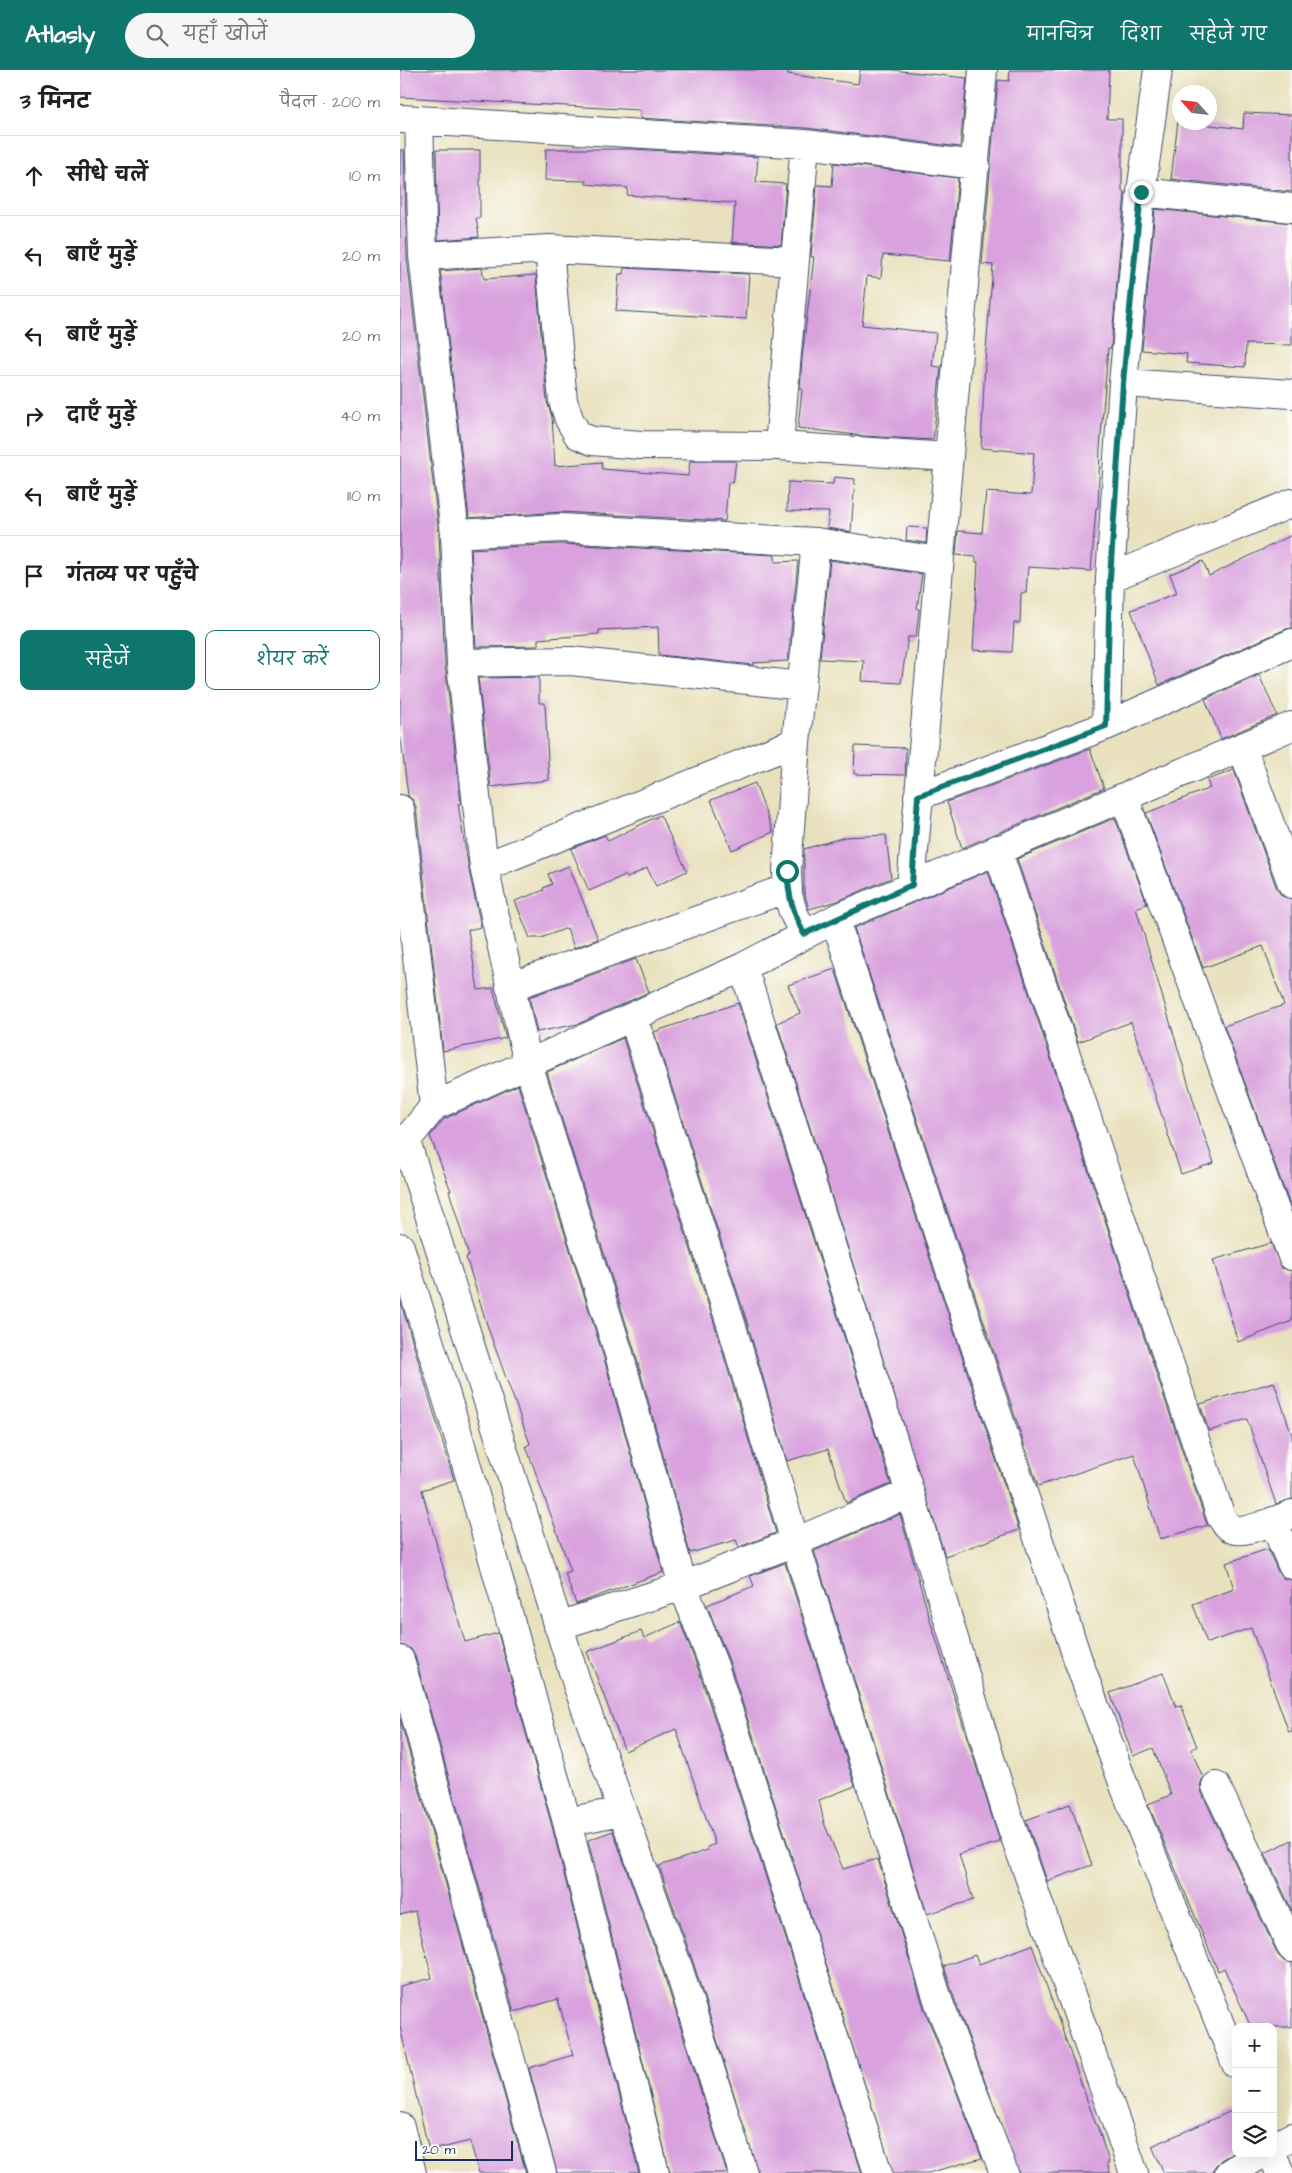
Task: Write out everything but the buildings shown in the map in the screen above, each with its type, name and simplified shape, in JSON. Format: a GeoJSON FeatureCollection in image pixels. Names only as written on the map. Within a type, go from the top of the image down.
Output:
{"type":"FeatureCollection","features":[{"type":"Feature","properties":{"kind":"street"},"geometry":{"type":"LineString","coordinates":[[912,885],[918,796],[983,70]]}},
{"type":"Feature","properties":{"kind":"street"},"geometry":{"type":"LineString","coordinates":[[1106,726],[1110,578],[1123,383],[1141,192],[1158,70]]}},
{"type":"Feature","properties":{"kind":"street"},"geometry":{"type":"LineString","coordinates":[[878,2173],[714,1666],[683,1586],[619,1354],[528,1064],[510,987],[484,867],[461,663],[455,534],[409,119],[805,144],[976,165]]}},
{"type":"Feature","properties":{"kind":"street"},"geometry":{"type":"LineString","coordinates":[[778,446],[805,144]]}},
{"type":"Feature","properties":{"kind":"street"},"geometry":{"type":"LineString","coordinates":[[1141,192],[1292,208]]}},
{"type":"Feature","properties":{"kind":"street"},"geometry":{"type":"LineString","coordinates":[[548,249],[563,401],[569,419],[578,435],[592,442],[642,445],[778,446],[949,457]]}},
{"type":"Feature","properties":{"kind":"street"},"geometry":{"type":"LineString","coordinates":[[423,256],[548,249],[795,261]]}},
{"type":"Feature","properties":{"kind":"street"},"geometry":{"type":"LineString","coordinates":[[1123,383],[1292,394]]}},
{"type":"Feature","properties":{"kind":"street"},"geometry":{"type":"LineString","coordinates":[[1110,578],[1292,503]]}},
{"type":"Feature","properties":{"kind":"street"},"geometry":{"type":"LineString","coordinates":[[455,534],[561,528],[816,542],[939,561]]}},
{"type":"Feature","properties":{"kind":"street"},"geometry":{"type":"LineString","coordinates":[[804,934],[793,912],[787,871],[796,742],[816,542]]}},
{"type":"Feature","properties":{"kind":"street"},"geometry":{"type":"LineString","coordinates":[[918,796],[1106,726],[1292,643]]}},
{"type":"Feature","properties":{"kind":"street"},"geometry":{"type":"LineString","coordinates":[[461,663],[571,661],[802,686]]}},
{"type":"Feature","properties":{"kind":"street"},"geometry":{"type":"LineString","coordinates":[[743,2173],[679,1970],[577,1684],[403,1144],[434,1106],[743,968],[835,919],[1292,726]]}},
{"type":"Feature","properties":{"kind":"street"},"geometry":{"type":"LineString","coordinates":[[484,867],[796,742]]}},
{"type":"Feature","properties":{"kind":"street"},"geometry":{"type":"LineString","coordinates":[[1242,747],[1292,884]]}},
{"type":"Feature","properties":{"kind":"street"},"geometry":{"type":"LineString","coordinates":[[1124,797],[1292,1256]]}},
{"type":"Feature","properties":{"kind":"street"},"geometry":{"type":"LineString","coordinates":[[400,809],[434,1106]]}},
{"type":"Feature","properties":{"kind":"street"},"geometry":{"type":"LineString","coordinates":[[997,849],[1221,1517],[1226,1525],[1234,1530],[1243,1530],[1282,1518],[1292,1565]]}},
{"type":"Feature","properties":{"kind":"street"},"geometry":{"type":"LineString","coordinates":[[510,987],[788,888]]}},
{"type":"Feature","properties":{"kind":"street"},"geometry":{"type":"LineString","coordinates":[[835,919],[1078,1660],[1125,1788],[1232,2054]]}},
{"type":"Feature","properties":{"kind":"street"},"geometry":{"type":"LineString","coordinates":[[743,968],[910,1493],[1007,1814],[1134,2173]]}},
{"type":"Feature","properties":{"kind":"street"},"geometry":{"type":"LineString","coordinates":[[633,1017],[732,1327],[795,1542],[939,2003],[1004,2173]]}},
{"type":"Feature","properties":{"kind":"street"},"geometry":{"type":"LineString","coordinates":[[400,1247],[456,1431],[567,1822],[655,2173]]}},
{"type":"Feature","properties":{"kind":"street"},"geometry":{"type":"LineString","coordinates":[[558,1626],[683,1586],[795,1542],[910,1493]]}},
{"type":"Feature","properties":{"kind":"street"},"geometry":{"type":"LineString","coordinates":[[400,1660],[542,2173]]}},
{"type":"Feature","properties":{"kind":"street"},"geometry":{"type":"LineString","coordinates":[[1216,1786],[1292,1948]]}},
{"type":"Feature","properties":{"kind":"street"},"geometry":{"type":"LineString","coordinates":[[567,1822],[621,1811]]}},
{"type":"Feature","properties":{"kind":"street"},"geometry":{"type":"LineString","coordinates":[[400,2127],[412,2173]]}},
{"type":"Feature","properties":{"kind":"street"},"geometry":{"type":"LineString","coordinates":[[1277,2145],[1292,2137]]}},
{"type":"Feature","properties":{"kind":"street"},"geometry":{"type":"LineString","coordinates":[[1229,2173],[1254,2158]]}},
{"type":"Feature","properties":{"kind":"street"},"geometry":{"type":"LineString","coordinates":[[1274,2158],[1280,2173]]}},
{"type":"Feature","properties":{"kind":"route"},"geometry":{"type":"LineString","coordinates":[[787,871],[788,895],[793,912],[804,934],[912,885],[918,796],[1106,726],[1110,578],[1123,383],[1141,192]]}}]}
